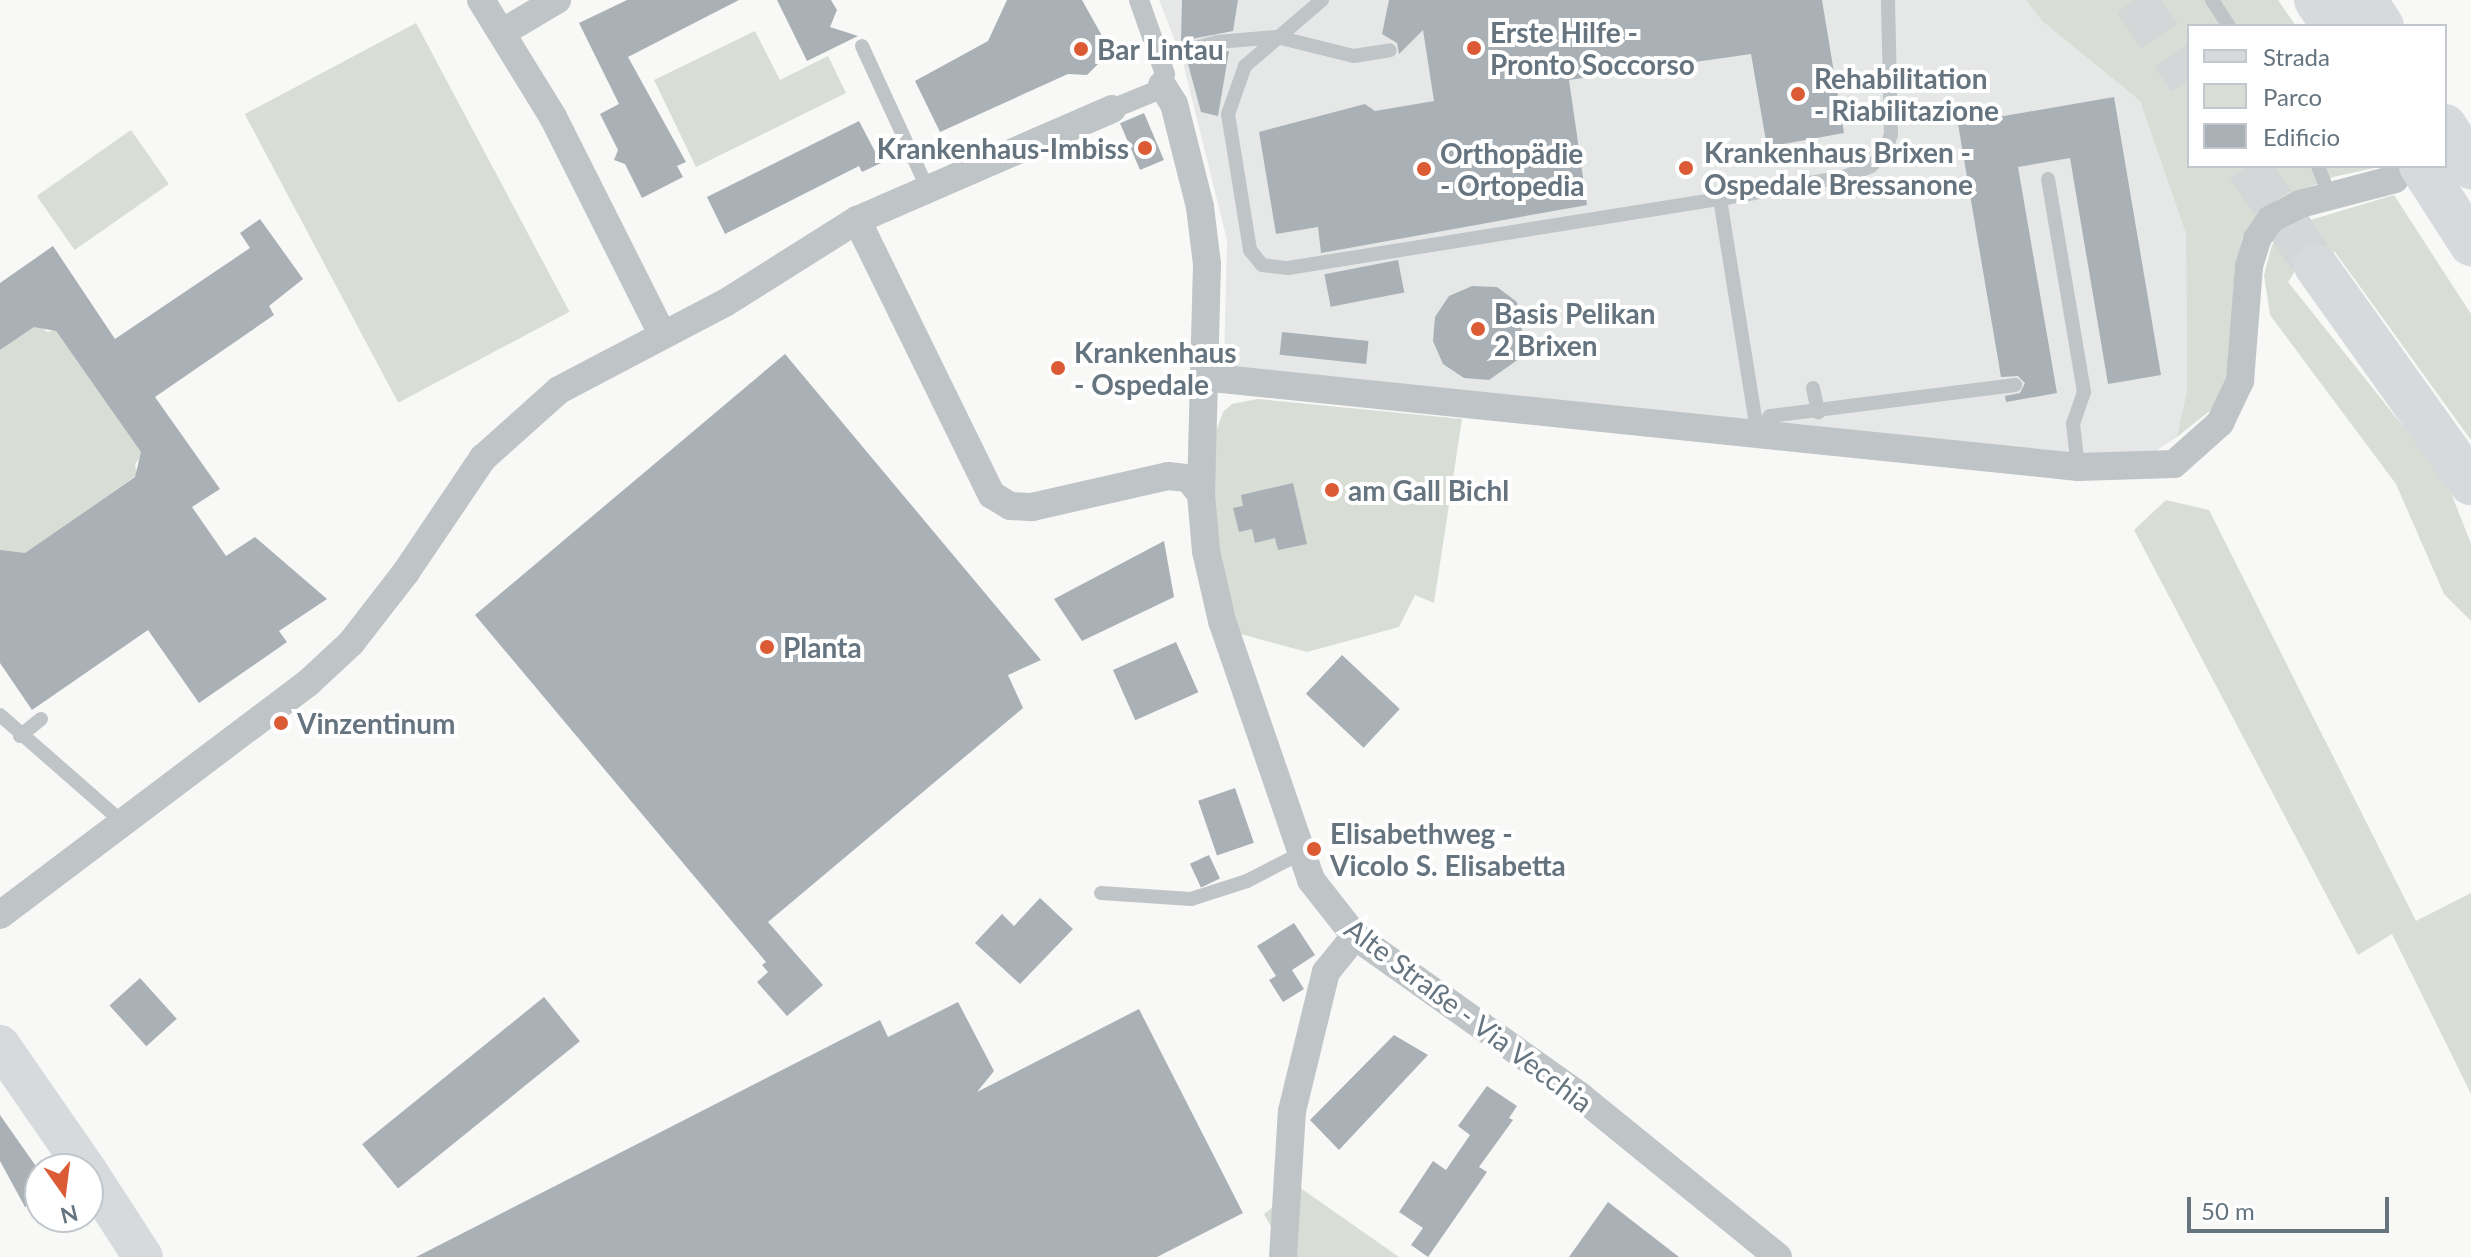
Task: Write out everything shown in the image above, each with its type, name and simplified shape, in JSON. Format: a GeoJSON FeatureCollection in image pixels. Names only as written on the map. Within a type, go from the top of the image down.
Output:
{"type":"FeatureCollection","features":[{"type":"Feature","properties":{"kind":"main road"},"geometry":{"type":"LineString","coordinates":[[2316,0],[2332,24]]}},
{"type":"Feature","properties":{"kind":"main road"},"geometry":{"type":"LineString","coordinates":[[2365,0],[2381,24]]}},
{"type":"Feature","properties":{"kind":"main road"},"geometry":{"type":"LineString","coordinates":[[2447,129],[2471,167]]}},
{"type":"Feature","properties":{"kind":"main road"},"geometry":{"type":"LineString","coordinates":[[2408,172],[2463,231]]}},
{"type":"Feature","properties":{"kind":"main road"},"geometry":{"type":"LineString","coordinates":[[2316,266],[2471,483]]}},
{"type":"Feature","properties":{"kind":"main road"},"geometry":{"type":"LineString","coordinates":[[0,1045],[75,1153]]}},
{"type":"Feature","properties":{"kind":"main road"},"geometry":{"type":"LineString","coordinates":[[104,1197],[143,1257]]}},
{"type":"Feature","properties":{"kind":"street"},"geometry":{"type":"LineString","coordinates":[[481,0],[553,117],[662,334]]}},
{"type":"Feature","properties":{"kind":"street"},"geometry":{"type":"LineString","coordinates":[[503,32],[557,0]]}},
{"type":"Feature","properties":{"kind":"street"},"geometry":{"type":"LineString","coordinates":[[0,915],[120,820],[308,683],[351,643],[483,458],[559,390],[725,303],[857,220],[1162,85],[1161,57],[1139,0]]}},
{"type":"Feature","properties":{"kind":"street","name":"Alte Straße - Via Vecchia"},"geometry":{"type":"LineString","coordinates":[[1162,85],[1174,104],[1200,207],[1207,264],[1201,494],[1206,551],[1222,621],[1299,854],[1322,901],[1355,936],[1580,1096],[1778,1257]]}},
{"type":"Feature","properties":{"kind":"street"},"geometry":{"type":"LineString","coordinates":[[1203,377],[2078,467],[2174,464],[2212,433],[2240,381],[2249,266],[2257,239],[2271,219],[2329,195],[2408,172]]}},
{"type":"Feature","properties":{"kind":"street"},"geometry":{"type":"LineString","coordinates":[[857,220],[992,495],[1010,506],[1032,507],[1168,476],[1188,478],[1201,494]]}},
{"type":"Feature","properties":{"kind":"street"},"geometry":{"type":"LineString","coordinates":[[1283,1257],[1292,1111],[1326,972],[1355,936]]}},
{"type":"Feature","properties":{"kind":"lane"},"geometry":{"type":"LineString","coordinates":[[1322,0],[1245,66],[1228,114],[1250,250],[1262,265],[1288,268],[1720,199],[1844,177],[1871,166],[1886,151],[1891,134],[1888,0]]}},
{"type":"Feature","properties":{"kind":"lane"},"geometry":{"type":"LineString","coordinates":[[2212,0],[2228,24]]}},
{"type":"Feature","properties":{"kind":"lane"},"geometry":{"type":"LineString","coordinates":[[1161,57],[1217,42],[1277,37],[1354,56],[1390,50]]}},
{"type":"Feature","properties":{"kind":"lane"},"geometry":{"type":"LineString","coordinates":[[862,46],[927,187]]}},
{"type":"Feature","properties":{"kind":"lane"},"geometry":{"type":"LineString","coordinates":[[2319,168],[2329,195]]}},
{"type":"Feature","properties":{"kind":"lane"},"geometry":{"type":"LineString","coordinates":[[2048,179],[2084,392],[2073,424],[2078,467]]}},
{"type":"Feature","properties":{"kind":"lane"},"geometry":{"type":"LineString","coordinates":[[1720,199],[1723,265],[1758,435]]}},
{"type":"Feature","properties":{"kind":"lane"},"geometry":{"type":"LineString","coordinates":[[1758,435],[1770,416],[2015,385]]}},
{"type":"Feature","properties":{"kind":"lane"},"geometry":{"type":"LineString","coordinates":[[1813,388],[1818,412]]}},
{"type":"Feature","properties":{"kind":"lane"},"geometry":{"type":"LineString","coordinates":[[0,715],[20,736],[120,820]]}},
{"type":"Feature","properties":{"kind":"lane"},"geometry":{"type":"LineString","coordinates":[[20,736],[41,719]]}},
{"type":"Feature","properties":{"kind":"lane"},"geometry":{"type":"LineString","coordinates":[[1101,893],[1191,899],[1247,881],[1299,854]]}},
{"type":"Feature","properties":{"kind":"shaded area","name":"Krankenhaus Brixen - Ospedale Bressanone"},"geometry":{"type":"Polygon","coordinates":[[[1159,0],[2026,0],[2042,21],[2140,101],[2186,234],[2187,390],[2177,437],[2151,454],[2097,456],[1224,367],[1227,240],[1182,59],[1159,0]]]}},
{"type":"Feature","properties":{"kind":"green space"},"geometry":{"type":"Polygon","coordinates":[[[2026,0],[2278,0],[2295,24],[2187,24],[2187,168],[2375,168],[2333,177],[2276,202],[2243,236],[2235,266],[2228,376],[2217,405],[2177,437],[2187,390],[2186,234],[2140,101],[2042,21],[2026,0]]]}},
{"type":"Feature","properties":{"kind":"green space"},"geometry":{"type":"Polygon","coordinates":[[[416,23],[570,312],[398,403],[245,114],[416,23]]]}},
{"type":"Feature","properties":{"kind":"green space"},"geometry":{"type":"Polygon","coordinates":[[[755,31],[780,80],[828,56],[846,93],[696,167],[654,80],[755,31]]]}},
{"type":"Feature","properties":{"kind":"green space"},"geometry":{"type":"Polygon","coordinates":[[[131,130],[169,184],[75,250],[37,196],[131,130]]]}},
{"type":"Feature","properties":{"kind":"green space"},"geometry":{"type":"Polygon","coordinates":[[[2394,195],[2471,314],[2471,440],[2335,252],[2306,255],[2288,282],[2446,480],[2471,544],[2471,621],[2444,594],[2396,484],[2270,315],[2264,275],[2272,245],[2287,227],[2394,195]]]}},
{"type":"Feature","properties":{"kind":"green space"},"geometry":{"type":"Polygon","coordinates":[[[38,324],[47,332],[55,330],[143,454],[135,464],[137,475],[20,557],[0,552],[0,350],[38,324]]]}},
{"type":"Feature","properties":{"kind":"green space","name":"am Gall Bichl"},"geometry":{"type":"Polygon","coordinates":[[[1258,399],[1462,419],[1434,603],[1415,595],[1399,627],[1307,652],[1237,633],[1215,538],[1212,443],[1223,412],[1232,404],[1258,399]]]}},
{"type":"Feature","properties":{"kind":"green space"},"geometry":{"type":"Polygon","coordinates":[[[2166,500],[2209,510],[2416,921],[2471,893],[2471,1094],[2392,934],[2358,955],[2134,530],[2166,500]]]}},
{"type":"Feature","properties":{"kind":"green space"},"geometry":{"type":"Polygon","coordinates":[[[1299,1187],[1399,1257],[1273,1257],[1271,1227],[1264,1214],[1299,1187]]]}},
{"type":"Feature","properties":{"kind":"building"},"geometry":{"type":"Polygon","coordinates":[[[627,0],[739,0],[628,57],[686,162],[677,166],[683,177],[642,198],[625,164],[614,160],[618,150],[600,114],[619,104],[579,23],[627,0]]]}},
{"type":"Feature","properties":{"kind":"building"},"geometry":{"type":"Polygon","coordinates":[[[777,0],[831,0],[837,10],[830,27],[858,36],[807,61],[777,0]]]}},
{"type":"Feature","properties":{"kind":"building"},"geometry":{"type":"Polygon","coordinates":[[[1007,0],[1082,0],[1106,43],[1106,56],[1087,75],[1068,74],[940,132],[915,81],[988,41],[1007,0]]]}},
{"type":"Feature","properties":{"kind":"building"},"geometry":{"type":"Polygon","coordinates":[[[1182,0],[1238,0],[1233,31],[1181,41],[1182,0]]]}},
{"type":"Feature","properties":{"kind":"building"},"geometry":{"type":"Polygon","coordinates":[[[1389,0],[1822,0],[1844,133],[1767,147],[1751,54],[1569,80],[1587,205],[1321,253],[1318,227],[1276,234],[1259,132],[1365,104],[1375,111],[1434,101],[1423,30],[1399,54],[1397,43],[1382,34],[1389,0]]]}},
{"type":"Feature","properties":{"kind":"building"},"geometry":{"type":"Polygon","coordinates":[[[1229,51],[1218,116],[1201,112],[1187,60],[1229,51]]]}},
{"type":"Feature","properties":{"kind":"building"},"geometry":{"type":"Polygon","coordinates":[[[2114,97],[2161,375],[2108,384],[2070,158],[2018,167],[2057,393],[2006,402],[2005,396],[2020,393],[2025,383],[2018,376],[2001,377],[1958,124],[2114,97]]]}},
{"type":"Feature","properties":{"kind":"building"},"geometry":{"type":"Polygon","coordinates":[[[1144,113],[1164,160],[1140,170],[1120,123],[1144,113]]]}},
{"type":"Feature","properties":{"kind":"building"},"geometry":{"type":"Polygon","coordinates":[[[859,121],[881,163],[862,172],[859,166],[725,234],[707,197],[859,121]]]}},
{"type":"Feature","properties":{"kind":"building"},"geometry":{"type":"Polygon","coordinates":[[[260,219],[303,279],[269,306],[274,315],[155,397],[220,489],[192,507],[226,556],[255,537],[327,599],[279,631],[287,642],[199,703],[148,630],[32,710],[0,663],[0,550],[25,553],[135,477],[141,452],[56,331],[34,327],[0,350],[0,283],[53,246],[115,339],[250,248],[240,233],[260,219]]]}},
{"type":"Feature","properties":{"kind":"building"},"geometry":{"type":"Polygon","coordinates":[[[1398,260],[1404,292],[1331,307],[1324,274],[1398,260]]]}},
{"type":"Feature","properties":{"kind":"building","name":"Basis Pelikan 2 Brixen"},"geometry":{"type":"Polygon","coordinates":[[[1472,286],[1497,287],[1517,302],[1526,354],[1489,380],[1464,378],[1443,364],[1433,341],[1435,317],[1449,296],[1472,286]]]}},
{"type":"Feature","properties":{"kind":"building"},"geometry":{"type":"Polygon","coordinates":[[[1282,332],[1369,341],[1366,364],[1280,355],[1282,332]]]}},
{"type":"Feature","properties":{"kind":"building","name":"Planta"},"geometry":{"type":"Polygon","coordinates":[[[785,354],[1041,660],[1008,675],[1023,708],[768,922],[823,985],[787,1016],[757,982],[768,972],[762,965],[766,962],[475,615],[785,354]]]}},
{"type":"Feature","properties":{"kind":"building"},"geometry":{"type":"Polygon","coordinates":[[[1293,483],[1307,544],[1278,550],[1275,538],[1255,543],[1252,529],[1239,532],[1233,508],[1243,506],[1241,495],[1293,483]]]}},
{"type":"Feature","properties":{"kind":"building"},"geometry":{"type":"Polygon","coordinates":[[[1164,541],[1174,597],[1082,641],[1054,599],[1164,541]]]}},
{"type":"Feature","properties":{"kind":"building"},"geometry":{"type":"Polygon","coordinates":[[[1176,642],[1198,692],[1135,720],[1113,670],[1176,642]]]}},
{"type":"Feature","properties":{"kind":"building"},"geometry":{"type":"Polygon","coordinates":[[[1342,655],[1400,709],[1364,748],[1306,694],[1342,655]]]}},
{"type":"Feature","properties":{"kind":"building"},"geometry":{"type":"Polygon","coordinates":[[[1235,788],[1254,843],[1217,856],[1198,801],[1235,788]]]}},
{"type":"Feature","properties":{"kind":"building"},"geometry":{"type":"Polygon","coordinates":[[[1209,855],[1220,879],[1201,887],[1190,864],[1209,855]]]}},
{"type":"Feature","properties":{"kind":"building"},"geometry":{"type":"Polygon","coordinates":[[[1040,898],[1073,929],[1020,984],[975,943],[1002,914],[1014,926],[1040,898]]]}},
{"type":"Feature","properties":{"kind":"building"},"geometry":{"type":"Polygon","coordinates":[[[1294,923],[1315,955],[1292,970],[1304,989],[1283,1002],[1269,980],[1276,976],[1257,946],[1294,923]]]}},
{"type":"Feature","properties":{"kind":"building"},"geometry":{"type":"Polygon","coordinates":[[[140,978],[177,1019],[146,1046],[110,1005],[140,978]]]}},
{"type":"Feature","properties":{"kind":"building"},"geometry":{"type":"Polygon","coordinates":[[[544,997],[580,1041],[398,1189],[362,1144],[544,997]]]}},
{"type":"Feature","properties":{"kind":"building"},"geometry":{"type":"Polygon","coordinates":[[[958,1002],[994,1071],[977,1092],[1139,1009],[1243,1213],[1157,1257],[416,1257],[880,1020],[888,1037],[958,1002]]]}},
{"type":"Feature","properties":{"kind":"building"},"geometry":{"type":"Polygon","coordinates":[[[1394,1035],[1428,1055],[1339,1150],[1310,1120],[1394,1035]]]}},
{"type":"Feature","properties":{"kind":"building"},"geometry":{"type":"Polygon","coordinates":[[[1487,1086],[1517,1106],[1509,1118],[1513,1120],[1479,1167],[1487,1172],[1428,1257],[1411,1245],[1423,1228],[1399,1212],[1433,1161],[1446,1170],[1470,1135],[1458,1126],[1487,1086]]]}},
{"type":"Feature","properties":{"kind":"building"},"geometry":{"type":"Polygon","coordinates":[[[0,1115],[27,1153],[24,1153],[24,1205],[0,1161],[0,1115]]]}},
{"type":"Feature","properties":{"kind":"building"},"geometry":{"type":"Polygon","coordinates":[[[1608,1202],[1679,1257],[1569,1257],[1608,1202]]]}},
{"type":"Feature","properties":{"kind":"tunnel"},"geometry":{"type":"LineString","coordinates":[[2135,0],[2187,76]]}},
{"type":"Feature","properties":{"kind":"tunnel"},"geometry":{"type":"LineString","coordinates":[[2249,168],[2316,266]]}},
{"type":"Feature","properties":{"kind":"place","name":"Erste Hilfe - Pronto Soccorso"},"geometry":{"type":"Point","coordinates":[1474,48]}},
{"type":"Feature","properties":{"kind":"place","name":"Bar Lintau"},"geometry":{"type":"Point","coordinates":[1081,49]}},
{"type":"Feature","properties":{"kind":"place","name":"Rehabilitation - Riabilitazione"},"geometry":{"type":"Point","coordinates":[1798,94]}},
{"type":"Feature","properties":{"kind":"place","name":"Krankenhaus-Imbiss"},"geometry":{"type":"Point","coordinates":[1145,148]}},
{"type":"Feature","properties":{"kind":"place","name":"Krankenhaus Brixen - Ospedale Bressanone"},"geometry":{"type":"Point","coordinates":[1686,168]}},
{"type":"Feature","properties":{"kind":"place","name":"Orthopädie - Ortopedia"},"geometry":{"type":"Point","coordinates":[1424,169]}},
{"type":"Feature","properties":{"kind":"place","name":"Basis Pelikan 2 Brixen"},"geometry":{"type":"Point","coordinates":[1478,329]}},
{"type":"Feature","properties":{"kind":"place","name":"Krankenhaus - Ospedale"},"geometry":{"type":"Point","coordinates":[1058,368]}},
{"type":"Feature","properties":{"kind":"place","name":"am Gall Bichl"},"geometry":{"type":"Point","coordinates":[1332,490]}},
{"type":"Feature","properties":{"kind":"place","name":"Planta"},"geometry":{"type":"Point","coordinates":[767,647]}},
{"type":"Feature","properties":{"kind":"place","name":"Vinzentinum"},"geometry":{"type":"Point","coordinates":[281,723]}},
{"type":"Feature","properties":{"kind":"place","name":"Elisabethweg - Vicolo S. Elisabetta"},"geometry":{"type":"Point","coordinates":[1314,849]}}]}
